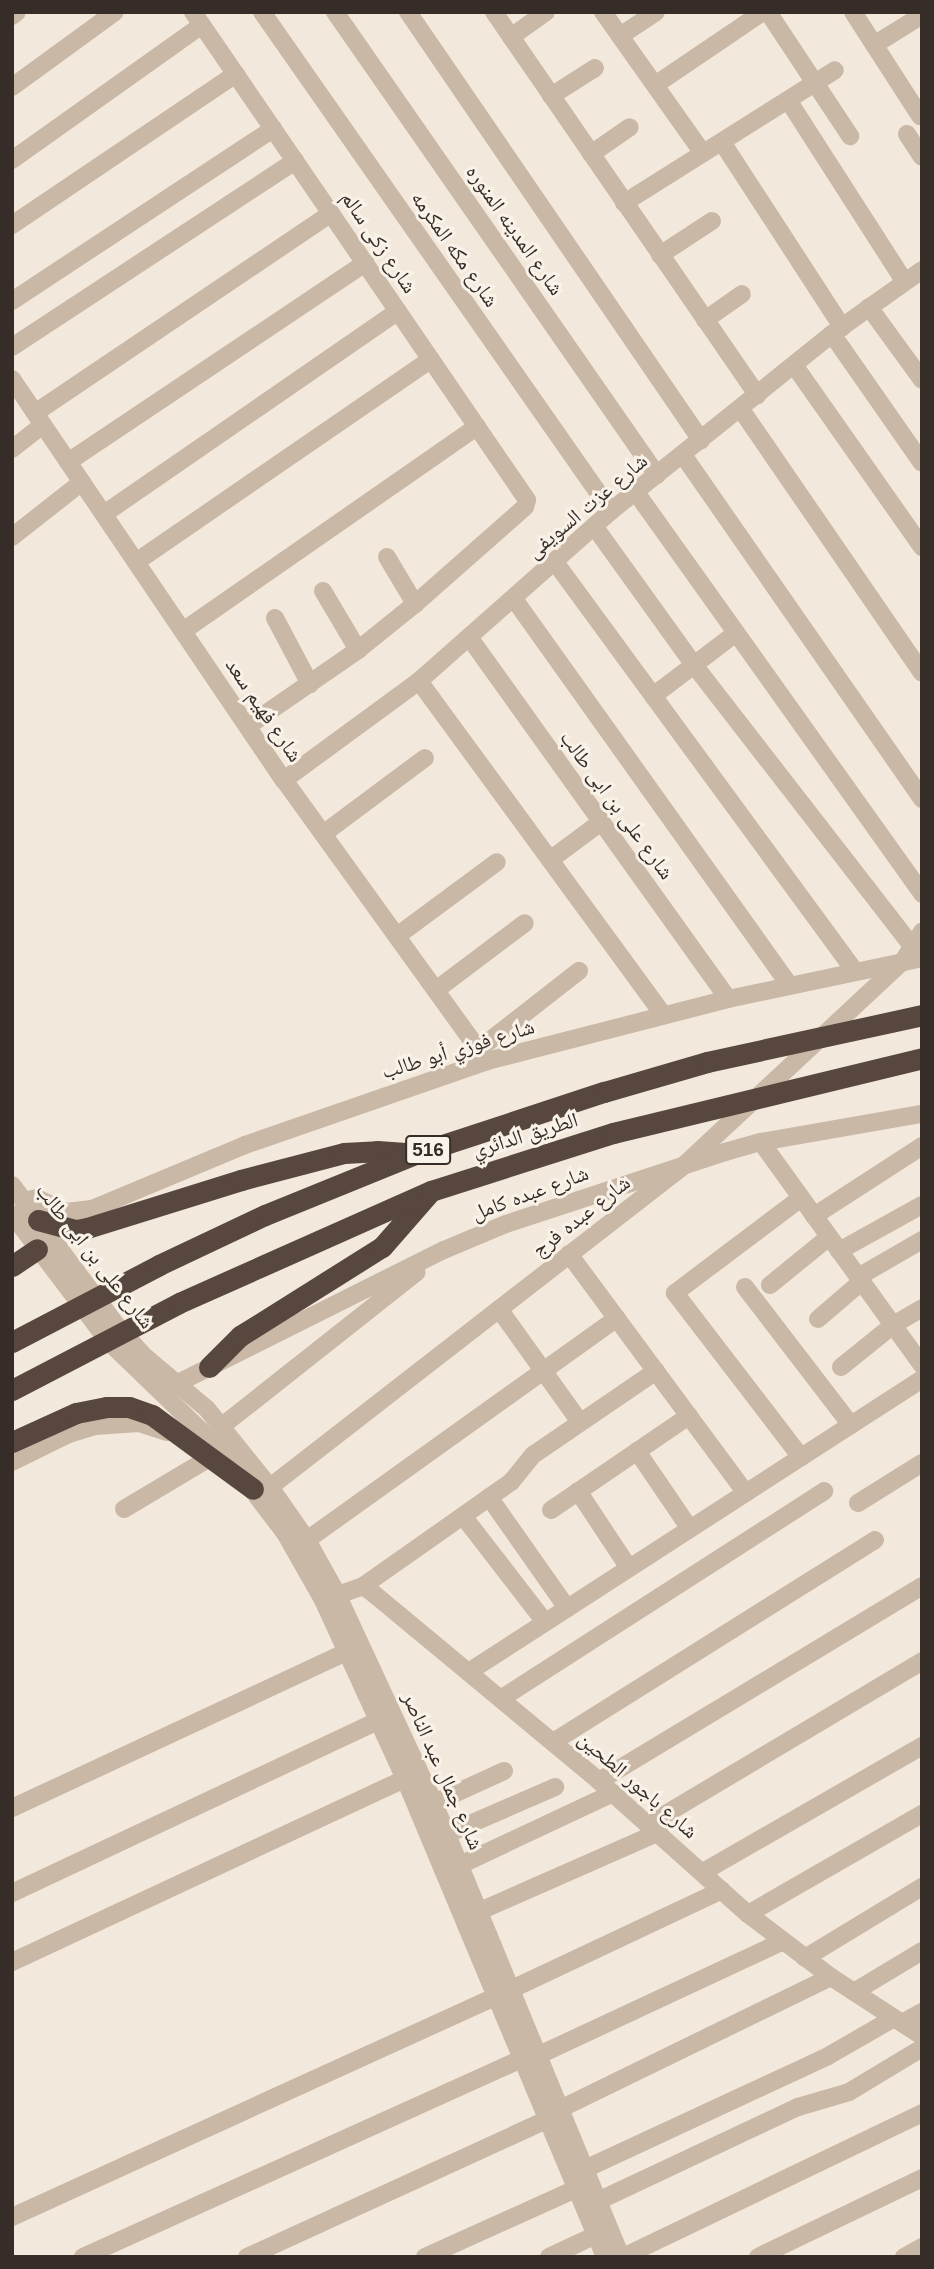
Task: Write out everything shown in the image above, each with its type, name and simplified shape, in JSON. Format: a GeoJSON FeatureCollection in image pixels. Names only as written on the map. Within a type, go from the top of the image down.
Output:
{"type":"FeatureCollection","features":[{"type":"Feature","properties":{"kind":"highway","name":"الطريق الدائري"},"geometry":{"type":"LineString","coordinates":[[12,1342],[159,1265],[265,1216],[415,1154],[604,1092],[707,1062],[922,1015]]}},
{"type":"Feature","properties":{"kind":"highway","name":"الطريق الدائري"},"geometry":{"type":"LineString","coordinates":[[12,1390],[179,1303],[431,1191],[613,1133],[922,1058]]}},
{"type":"Feature","properties":{"kind":"highway"},"geometry":{"type":"LineString","coordinates":[[38,1220],[75,1230],[87,1228],[241,1180],[344,1153],[377,1151],[415,1154]]}},
{"type":"Feature","properties":{"kind":"highway"},"geometry":{"type":"LineString","coordinates":[[209,1367],[240,1336],[382,1247],[431,1191]]}},
{"type":"Feature","properties":{"kind":"highway"},"geometry":{"type":"LineString","coordinates":[[12,1266],[37,1249]]}},
{"type":"Feature","properties":{"kind":"highway"},"geometry":{"type":"LineString","coordinates":[[12,1442],[76,1413],[107,1407],[129,1407],[152,1415],[175,1429],[261,1488]]}},
{"type":"Feature","properties":{"kind":"street"},"geometry":{"type":"LineString","coordinates":[[12,16],[17,12]]}},
{"type":"Feature","properties":{"kind":"street"},"geometry":{"type":"LineString","coordinates":[[12,87],[115,12]]}},
{"type":"Feature","properties":{"kind":"street","name":"شارع مكه المكرمه"},"geometry":{"type":"LineString","coordinates":[[262,12],[611,511]]}},
{"type":"Feature","properties":{"kind":"street","name":"شارع المدينه المنوره"},"geometry":{"type":"LineString","coordinates":[[335,12],[657,475]]}},
{"type":"Feature","properties":{"kind":"street"},"geometry":{"type":"LineString","coordinates":[[408,12],[701,440]]}},
{"type":"Feature","properties":{"kind":"street"},"geometry":{"type":"LineString","coordinates":[[494,12],[757,395]]}},
{"type":"Feature","properties":{"kind":"street"},"geometry":{"type":"LineString","coordinates":[[511,37],[546,12]]}},
{"type":"Feature","properties":{"kind":"street"},"geometry":{"type":"LineString","coordinates":[[603,12],[703,153]]}},
{"type":"Feature","properties":{"kind":"street"},"geometry":{"type":"LineString","coordinates":[[620,36],[656,12]]}},
{"type":"Feature","properties":{"kind":"street"},"geometry":{"type":"LineString","coordinates":[[655,85],[763,12]]}},
{"type":"Feature","properties":{"kind":"street"},"geometry":{"type":"LineString","coordinates":[[768,12],[850,136]]}},
{"type":"Feature","properties":{"kind":"street"},"geometry":{"type":"LineString","coordinates":[[853,12],[920,116]]}},
{"type":"Feature","properties":{"kind":"street"},"geometry":{"type":"LineString","coordinates":[[874,45],[922,15]]}},
{"type":"Feature","properties":{"kind":"street"},"geometry":{"type":"LineString","coordinates":[[12,160],[198,19]]}},
{"type":"Feature","properties":{"kind":"street","name":"شارع زكى سالم"},"geometry":{"type":"LineString","coordinates":[[198,19],[526,498],[525,507],[415,604]]}},
{"type":"Feature","properties":{"kind":"street"},"geometry":{"type":"LineString","coordinates":[[551,96],[595,68]]}},
{"type":"Feature","properties":{"kind":"street"},"geometry":{"type":"LineString","coordinates":[[624,203],[835,70]]}},
{"type":"Feature","properties":{"kind":"street"},"geometry":{"type":"LineString","coordinates":[[12,225],[236,74]]}},
{"type":"Feature","properties":{"kind":"street"},"geometry":{"type":"LineString","coordinates":[[788,100],[915,280]]}},
{"type":"Feature","properties":{"kind":"street"},"geometry":{"type":"LineString","coordinates":[[591,154],[631,127]]}},
{"type":"Feature","properties":{"kind":"street"},"geometry":{"type":"LineString","coordinates":[[12,301],[273,129]]}},
{"type":"Feature","properties":{"kind":"street"},"geometry":{"type":"LineString","coordinates":[[907,134],[922,157]]}},
{"type":"Feature","properties":{"kind":"street"},"geometry":{"type":"LineString","coordinates":[[722,142],[837,331],[922,463]]}},
{"type":"Feature","properties":{"kind":"street"},"geometry":{"type":"LineString","coordinates":[[12,346],[295,161]]}},
{"type":"Feature","properties":{"kind":"street"},"geometry":{"type":"LineString","coordinates":[[12,449],[39,419],[331,213]]}},
{"type":"Feature","properties":{"kind":"street"},"geometry":{"type":"LineString","coordinates":[[660,256],[712,221]]}},
{"type":"Feature","properties":{"kind":"street"},"geometry":{"type":"LineString","coordinates":[[68,462],[365,263]]}},
{"type":"Feature","properties":{"kind":"street","name":"شارع عزت السويفى"},"geometry":{"type":"LineString","coordinates":[[284,780],[419,681],[611,511],[794,365],[869,307],[915,280]]}},
{"type":"Feature","properties":{"kind":"street"},"geometry":{"type":"LineString","coordinates":[[705,320],[741,294]]}},
{"type":"Feature","properties":{"kind":"street"},"geometry":{"type":"LineString","coordinates":[[869,307],[922,380]]}},
{"type":"Feature","properties":{"kind":"street"},"geometry":{"type":"LineString","coordinates":[[104,514],[398,311]]}},
{"type":"Feature","properties":{"kind":"street"},"geometry":{"type":"LineString","coordinates":[[136,562],[431,359]]}},
{"type":"Feature","properties":{"kind":"street"},"geometry":{"type":"LineString","coordinates":[[794,365],[922,547]]}},
{"type":"Feature","properties":{"kind":"street","name":"شارع فهيم سعد"},"geometry":{"type":"LineString","coordinates":[[12,379],[284,780],[483,1055]]}},
{"type":"Feature","properties":{"kind":"street"},"geometry":{"type":"LineString","coordinates":[[740,408],[922,673]]}},
{"type":"Feature","properties":{"kind":"street"},"geometry":{"type":"LineString","coordinates":[[183,631],[478,427]]}},
{"type":"Feature","properties":{"kind":"street"},"geometry":{"type":"LineString","coordinates":[[683,455],[922,799]]}},
{"type":"Feature","properties":{"kind":"street"},"geometry":{"type":"LineString","coordinates":[[12,537],[82,482]]}},
{"type":"Feature","properties":{"kind":"street"},"geometry":{"type":"LineString","coordinates":[[635,491],[922,894]]}},
{"type":"Feature","properties":{"kind":"street"},"geometry":{"type":"LineString","coordinates":[[594,526],[694,665],[915,950]]}},
{"type":"Feature","properties":{"kind":"street"},"geometry":{"type":"LineString","coordinates":[[248,726],[358,650],[415,604],[387,557]]}},
{"type":"Feature","properties":{"kind":"street"},"geometry":{"type":"LineString","coordinates":[[555,562],[854,970]]}},
{"type":"Feature","properties":{"kind":"street"},"geometry":{"type":"LineString","coordinates":[[323,591],[358,650]]}},
{"type":"Feature","properties":{"kind":"street"},"geometry":{"type":"LineString","coordinates":[[513,599],[789,985]]}},
{"type":"Feature","properties":{"kind":"street"},"geometry":{"type":"LineString","coordinates":[[275,618],[310,684]]}},
{"type":"Feature","properties":{"kind":"street"},"geometry":{"type":"LineString","coordinates":[[653,695],[736,633]]}},
{"type":"Feature","properties":{"kind":"street","name":"شارع على بن ابى طالب"},"geometry":{"type":"LineString","coordinates":[[469,638],[728,999]]}},
{"type":"Feature","properties":{"kind":"street"},"geometry":{"type":"LineString","coordinates":[[419,681],[663,1014]]}},
{"type":"Feature","properties":{"kind":"street"},"geometry":{"type":"LineString","coordinates":[[323,834],[425,758]]}},
{"type":"Feature","properties":{"kind":"street"},"geometry":{"type":"LineString","coordinates":[[550,860],[601,822]]}},
{"type":"Feature","properties":{"kind":"street"},"geometry":{"type":"LineString","coordinates":[[397,936],[497,862]]}},
{"type":"Feature","properties":{"kind":"street"},"geometry":{"type":"LineString","coordinates":[[436,990],[525,923]]}},
{"type":"Feature","properties":{"kind":"street","name":"شارع فوزي أبو طالب"},"geometry":{"type":"LineString","coordinates":[[18,1208],[37,1198],[66,1212],[92,1209],[245,1145],[483,1055],[854,970],[915,950]]}},
{"type":"Feature","properties":{"kind":"street","name":"شارع عبده فرج"},"geometry":{"type":"LineString","coordinates":[[261,1488],[681,1168],[915,950]]}},
{"type":"Feature","properties":{"kind":"street"},"geometry":{"type":"LineString","coordinates":[[483,1055],[579,971]]}},
{"type":"Feature","properties":{"kind":"street","name":"شارع عبده كامل"},"geometry":{"type":"LineString","coordinates":[[178,1383],[444,1250],[506,1224],[761,1142],[922,1114]]}},
{"type":"Feature","properties":{"kind":"street"},"geometry":{"type":"LineString","coordinates":[[761,1142],[922,1365]]}},
{"type":"Feature","properties":{"kind":"street"},"geometry":{"type":"LineString","coordinates":[[814,1216],[922,1146]]}},
{"type":"Feature","properties":{"kind":"street","name":"شارع على بن ابى طالب"},"geometry":{"type":"LineString","coordinates":[[12,1185],[18,1208],[37,1249],[82,1311],[139,1362]]}},
{"type":"Feature","properties":{"kind":"street"},"geometry":{"type":"LineString","coordinates":[[801,1198],[676,1293],[802,1457]]}},
{"type":"Feature","properties":{"kind":"street"},"geometry":{"type":"LineString","coordinates":[[770,1285],[834,1244],[922,1205]]}},
{"type":"Feature","properties":{"kind":"street","name":"شارع على بن ابى طالب"},"geometry":{"type":"LineString","coordinates":[[18,1208],[38,1220],[139,1362]]}},
{"type":"Feature","properties":{"kind":"street"},"geometry":{"type":"LineString","coordinates":[[818,1319],[860,1279],[922,1240]]}},
{"type":"Feature","properties":{"kind":"street"},"geometry":{"type":"LineString","coordinates":[[222,1426],[444,1250]]}},
{"type":"Feature","properties":{"kind":"street"},"geometry":{"type":"LineString","coordinates":[[569,1254],[746,1493]]}},
{"type":"Feature","properties":{"kind":"street"},"geometry":{"type":"LineString","coordinates":[[746,1287],[851,1424]]}},
{"type":"Feature","properties":{"kind":"street"},"geometry":{"type":"LineString","coordinates":[[841,1367],[893,1325],[922,1308]]}},
{"type":"Feature","properties":{"kind":"street"},"geometry":{"type":"LineString","coordinates":[[499,1309],[580,1422]]}},
{"type":"Feature","properties":{"kind":"street"},"geometry":{"type":"LineString","coordinates":[[307,1540],[617,1318]]}},
{"type":"Feature","properties":{"kind":"street","name":"شارع جمال عبد الناصر"},"geometry":{"type":"LineString","coordinates":[[139,1362],[178,1383],[222,1426],[261,1488],[266,1506],[330,1597],[434,1803],[480,1912],[505,1993]]}},
{"type":"Feature","properties":{"kind":"street","name":"شارع جمال عبد الناصر"},"geometry":{"type":"LineString","coordinates":[[139,1362],[193,1421],[261,1488],[307,1540],[348,1651],[378,1721],[505,1993],[554,2114],[622,2257]]}},
{"type":"Feature","properties":{"kind":"street"},"geometry":{"type":"LineString","coordinates":[[330,1597],[363,1586],[511,1482],[533,1455],[656,1371]]}},
{"type":"Feature","properties":{"kind":"street"},"geometry":{"type":"LineString","coordinates":[[470,1671],[922,1379]]}},
{"type":"Feature","properties":{"kind":"street"},"geometry":{"type":"LineString","coordinates":[[551,1510],[689,1416]]}},
{"type":"Feature","properties":{"kind":"street"},"geometry":{"type":"LineString","coordinates":[[12,1462],[69,1434],[95,1426],[139,1423],[173,1435],[208,1459],[266,1506]]}},
{"type":"Feature","properties":{"kind":"street"},"geometry":{"type":"LineString","coordinates":[[637,1451],[690,1529]]}},
{"type":"Feature","properties":{"kind":"street"},"geometry":{"type":"LineString","coordinates":[[124,1509],[208,1459]]}},
{"type":"Feature","properties":{"kind":"street"},"geometry":{"type":"LineString","coordinates":[[858,1503],[922,1463]]}},
{"type":"Feature","properties":{"kind":"street"},"geometry":{"type":"LineString","coordinates":[[578,1491],[629,1568]]}},
{"type":"Feature","properties":{"kind":"street"},"geometry":{"type":"LineString","coordinates":[[502,1698],[824,1491]]}},
{"type":"Feature","properties":{"kind":"street"},"geometry":{"type":"LineString","coordinates":[[489,1497],[567,1608]]}},
{"type":"Feature","properties":{"kind":"street"},"geometry":{"type":"LineString","coordinates":[[463,1516],[545,1622]]}},
{"type":"Feature","properties":{"kind":"street"},"geometry":{"type":"LineString","coordinates":[[553,1742],[875,1539]]}},
{"type":"Feature","properties":{"kind":"street","name":"شارع باجور الطحين"},"geometry":{"type":"LineString","coordinates":[[363,1586],[502,1698],[654,1828],[748,1914],[831,1977],[922,2036]]}},
{"type":"Feature","properties":{"kind":"street"},"geometry":{"type":"LineString","coordinates":[[460,1865],[606,1787],[922,1586]]}},
{"type":"Feature","properties":{"kind":"street"},"geometry":{"type":"LineString","coordinates":[[12,1808],[348,1651]]}},
{"type":"Feature","properties":{"kind":"street"},"geometry":{"type":"LineString","coordinates":[[480,1912],[654,1828],[922,1661]]}},
{"type":"Feature","properties":{"kind":"street"},"geometry":{"type":"LineString","coordinates":[[12,1893],[378,1721]]}},
{"type":"Feature","properties":{"kind":"street"},"geometry":{"type":"LineString","coordinates":[[704,1872],[922,1746]]}},
{"type":"Feature","properties":{"kind":"street"},"geometry":{"type":"LineString","coordinates":[[434,1803],[504,1772]]}},
{"type":"Feature","properties":{"kind":"street"},"geometry":{"type":"LineString","coordinates":[[12,1962],[405,1779]]}},
{"type":"Feature","properties":{"kind":"street"},"geometry":{"type":"LineString","coordinates":[[447,1834],[555,1787]]}},
{"type":"Feature","properties":{"kind":"street"},"geometry":{"type":"LineString","coordinates":[[748,1914],[922,1814]]}},
{"type":"Feature","properties":{"kind":"street"},"geometry":{"type":"LineString","coordinates":[[805,1958],[922,1887]]}},
{"type":"Feature","properties":{"kind":"street"},"geometry":{"type":"LineString","coordinates":[[12,2217],[505,1993],[722,1890]]}},
{"type":"Feature","properties":{"kind":"street"},"geometry":{"type":"LineString","coordinates":[[83,2257],[783,1941]]}},
{"type":"Feature","properties":{"kind":"street"},"geometry":{"type":"LineString","coordinates":[[854,1992],[922,1951]]}},
{"type":"Feature","properties":{"kind":"street"},"geometry":{"type":"LineString","coordinates":[[247,2257],[554,2114],[831,1977]]}},
{"type":"Feature","properties":{"kind":"street"},"geometry":{"type":"LineString","coordinates":[[425,2257],[584,2180],[898,2020],[922,2012]]}},
{"type":"Feature","properties":{"kind":"street"},"geometry":{"type":"LineString","coordinates":[[598,2202],[798,2107],[849,2092],[922,2048]]}},
{"type":"Feature","properties":{"kind":"street"},"geometry":{"type":"LineString","coordinates":[[622,2257],[922,2113]]}},
{"type":"Feature","properties":{"kind":"street"},"geometry":{"type":"LineString","coordinates":[[758,2257],[922,2178]]}},
{"type":"Feature","properties":{"kind":"street","name":"شارع جمال عبد الناصر"},"geometry":{"type":"LineString","coordinates":[[584,2180],[596,2235],[605,2257]]}},
{"type":"Feature","properties":{"kind":"street"},"geometry":{"type":"LineString","coordinates":[[549,2257],[596,2235]]}},
{"type":"Feature","properties":{"kind":"street"},"geometry":{"type":"LineString","coordinates":[[904,2257],[922,2247]]}}]}
